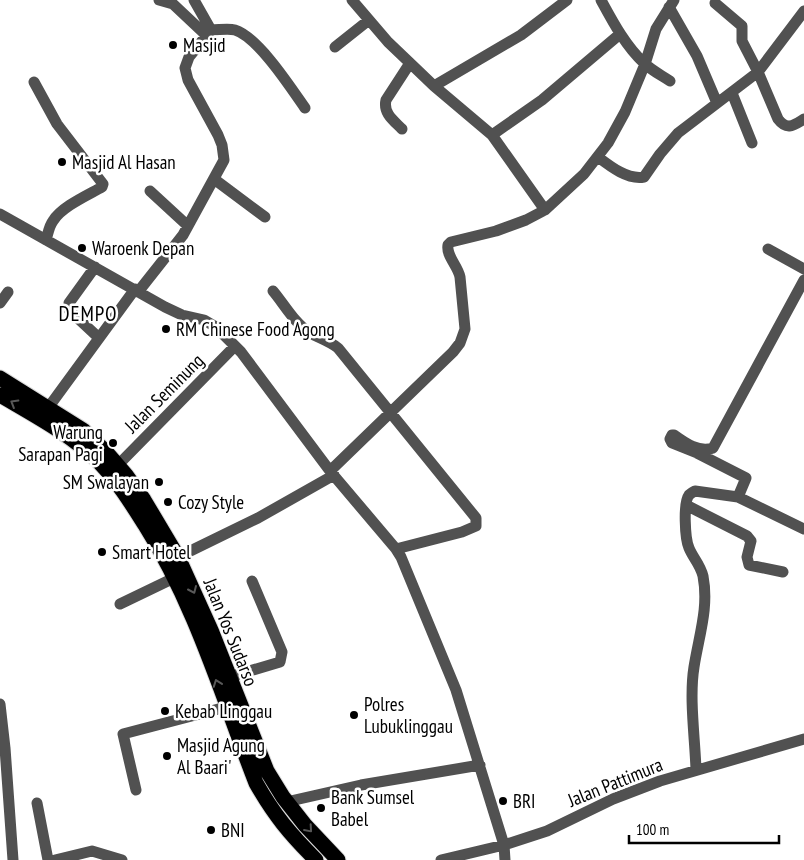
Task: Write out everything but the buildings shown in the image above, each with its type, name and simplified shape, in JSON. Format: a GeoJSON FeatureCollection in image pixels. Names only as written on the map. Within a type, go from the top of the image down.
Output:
{"type":"FeatureCollection","features":[{"type":"Feature","properties":{"kind":"highway","name":"Jalan Yos Sudarso"},"geometry":{"type":"LineString","coordinates":[[0,378],[83,430],[118,465],[139,503],[201,636],[256,783],[268,805],[291,835],[316,860]]}},
{"type":"Feature","properties":{"kind":"highway","name":"Jalan Yos Sudarso"},"geometry":{"type":"LineString","coordinates":[[0,395],[75,442],[139,503],[178,557],[267,771],[286,802],[338,860]]}},
{"type":"Feature","properties":{"kind":"highway"},"geometry":{"type":"LineString","coordinates":[[256,783],[271,778]]}},
{"type":"Feature","properties":{"kind":"street"},"geometry":{"type":"LineString","coordinates":[[158,0],[173,4],[208,35]]}},
{"type":"Feature","properties":{"kind":"street"},"geometry":{"type":"LineString","coordinates":[[194,0],[208,35]]}},
{"type":"Feature","properties":{"kind":"street"},"geometry":{"type":"LineString","coordinates":[[352,0],[410,63],[492,136],[545,210]]}},
{"type":"Feature","properties":{"kind":"street"},"geometry":{"type":"LineString","coordinates":[[434,86],[521,35],[567,0]]}},
{"type":"Feature","properties":{"kind":"street"},"geometry":{"type":"LineString","coordinates":[[601,0],[620,34],[645,64],[670,81]]}},
{"type":"Feature","properties":{"kind":"street"},"geometry":{"type":"LineString","coordinates":[[178,557],[258,518],[332,473],[453,352],[465,329],[459,271],[448,252],[448,245],[451,242],[496,231],[526,220],[545,210],[584,174],[608,143],[625,112],[645,64],[656,30],[672,3]]}},
{"type":"Feature","properties":{"kind":"street"},"geometry":{"type":"LineString","coordinates":[[672,3],[717,103]]}},
{"type":"Feature","properties":{"kind":"street"},"geometry":{"type":"LineString","coordinates":[[714,5],[742,26],[742,41],[782,125],[792,126],[804,119]]}},
{"type":"Feature","properties":{"kind":"street"},"geometry":{"type":"LineString","coordinates":[[598,157],[613,168],[631,176],[644,177],[678,133],[758,72],[804,11]]}},
{"type":"Feature","properties":{"kind":"street"},"geometry":{"type":"LineString","coordinates":[[335,47],[369,20]]}},
{"type":"Feature","properties":{"kind":"street"},"geometry":{"type":"LineString","coordinates":[[48,408],[99,338],[188,226],[224,160],[218,135],[188,80],[185,68],[189,57],[194,51],[208,35],[233,30],[240,32],[275,66],[306,108]]}},
{"type":"Feature","properties":{"kind":"street"},"geometry":{"type":"LineString","coordinates":[[492,136],[542,100],[620,34]]}},
{"type":"Feature","properties":{"kind":"street"},"geometry":{"type":"LineString","coordinates":[[402,129],[386,112],[384,105],[410,63]]}},
{"type":"Feature","properties":{"kind":"street"},"geometry":{"type":"LineString","coordinates":[[34,82],[57,124],[103,184],[102,187],[56,217],[52,222],[46,240]]}},
{"type":"Feature","properties":{"kind":"street"},"geometry":{"type":"LineString","coordinates":[[732,93],[752,143]]}},
{"type":"Feature","properties":{"kind":"street"},"geometry":{"type":"LineString","coordinates":[[214,179],[265,217]]}},
{"type":"Feature","properties":{"kind":"street"},"geometry":{"type":"LineString","coordinates":[[150,191],[188,226]]}},
{"type":"Feature","properties":{"kind":"street"},"geometry":{"type":"LineString","coordinates":[[0,214],[136,291],[182,315],[204,320],[216,327],[235,346],[332,473],[396,549],[456,690],[504,845],[505,860]]}},
{"type":"Feature","properties":{"kind":"street"},"geometry":{"type":"LineString","coordinates":[[768,249],[804,269]]}},
{"type":"Feature","properties":{"kind":"street"},"geometry":{"type":"LineString","coordinates":[[95,267],[69,303],[69,310],[99,338]]}},
{"type":"Feature","properties":{"kind":"street"},"geometry":{"type":"LineString","coordinates":[[738,496],[746,478],[697,453],[672,443],[670,439],[674,435],[694,447],[708,450],[713,448],[802,285]]}},
{"type":"Feature","properties":{"kind":"street"},"geometry":{"type":"LineString","coordinates":[[273,290],[298,323],[308,332],[338,348],[476,518],[477,523],[473,528],[396,549]]}},
{"type":"Feature","properties":{"kind":"street"},"geometry":{"type":"LineString","coordinates":[[0,303],[8,292]]}},
{"type":"Feature","properties":{"kind":"street","name":"Jalan Seminung"},"geometry":{"type":"LineString","coordinates":[[118,465],[235,346]]}},
{"type":"Feature","properties":{"kind":"street"},"geometry":{"type":"LineString","coordinates":[[696,770],[692,686],[706,604],[702,575],[697,559],[689,548],[686,532],[688,496],[695,491],[738,496],[804,529]]}},
{"type":"Feature","properties":{"kind":"street"},"geometry":{"type":"LineString","coordinates":[[686,505],[747,536],[751,541],[747,557],[749,565],[783,572]]}},
{"type":"Feature","properties":{"kind":"street"},"geometry":{"type":"LineString","coordinates":[[120,604],[174,578]]}},
{"type":"Feature","properties":{"kind":"street"},"geometry":{"type":"LineString","coordinates":[[229,677],[280,662],[281,658],[282,652],[252,581]]}},
{"type":"Feature","properties":{"kind":"street"},"geometry":{"type":"LineString","coordinates":[[0,704],[5,748],[6,829],[13,860]]}},
{"type":"Feature","properties":{"kind":"street"},"geometry":{"type":"LineString","coordinates":[[136,790],[123,734],[226,707]]}},
{"type":"Feature","properties":{"kind":"street","name":"Jalan Pattimura"},"geometry":{"type":"LineString","coordinates":[[441,860],[504,845],[547,831],[613,799],[660,781],[804,739]]}},
{"type":"Feature","properties":{"kind":"street"},"geometry":{"type":"LineString","coordinates":[[286,802],[361,785],[480,765]]}},
{"type":"Feature","properties":{"kind":"street"},"geometry":{"type":"LineString","coordinates":[[37,804],[48,860]]}},
{"type":"Feature","properties":{"kind":"street"},"geometry":{"type":"LineString","coordinates":[[55,860],[92,851],[122,860]]}},
{"type":"Feature","properties":{"kind":"place","name":"Masjid"},"geometry":{"type":"Point","coordinates":[173,45]}},
{"type":"Feature","properties":{"kind":"place","name":"Masjid Al Hasan"},"geometry":{"type":"Point","coordinates":[62,162]}},
{"type":"Feature","properties":{"kind":"place","name":"Waroenk Depan"},"geometry":{"type":"Point","coordinates":[82,248]}},
{"type":"Feature","properties":{"kind":"place","name":"RM Chinese Food Agong"},"geometry":{"type":"Point","coordinates":[166,329]}},
{"type":"Feature","properties":{"kind":"place","name":"Warung Sarapan Pagi"},"geometry":{"type":"Point","coordinates":[113,443]}},
{"type":"Feature","properties":{"kind":"place","name":"SM Swalayan"},"geometry":{"type":"Point","coordinates":[159,482]}},
{"type":"Feature","properties":{"kind":"place","name":"Cozy Style"},"geometry":{"type":"Point","coordinates":[168,502]}},
{"type":"Feature","properties":{"kind":"place","name":"Smart Hotel"},"geometry":{"type":"Point","coordinates":[102,552]}},
{"type":"Feature","properties":{"kind":"place","name":"Kebab Linggau"},"geometry":{"type":"Point","coordinates":[165,711]}},
{"type":"Feature","properties":{"kind":"place","name":"Polres Lubuklinggau"},"geometry":{"type":"Point","coordinates":[354,715]}},
{"type":"Feature","properties":{"kind":"place","name":"Masjid Agung Al Baari'"},"geometry":{"type":"Point","coordinates":[167,756]}},
{"type":"Feature","properties":{"kind":"place","name":"BRI"},"geometry":{"type":"Point","coordinates":[503,801]}},
{"type":"Feature","properties":{"kind":"place","name":"Bank Sumsel Babel"},"geometry":{"type":"Point","coordinates":[321,808]}},
{"type":"Feature","properties":{"kind":"place","name":"BNI"},"geometry":{"type":"Point","coordinates":[211,830]}},
{"type":"Feature","properties":{"kind":"district","name":"DEMPO"},"geometry":{"type":"Point","coordinates":[88,313]}}]}
